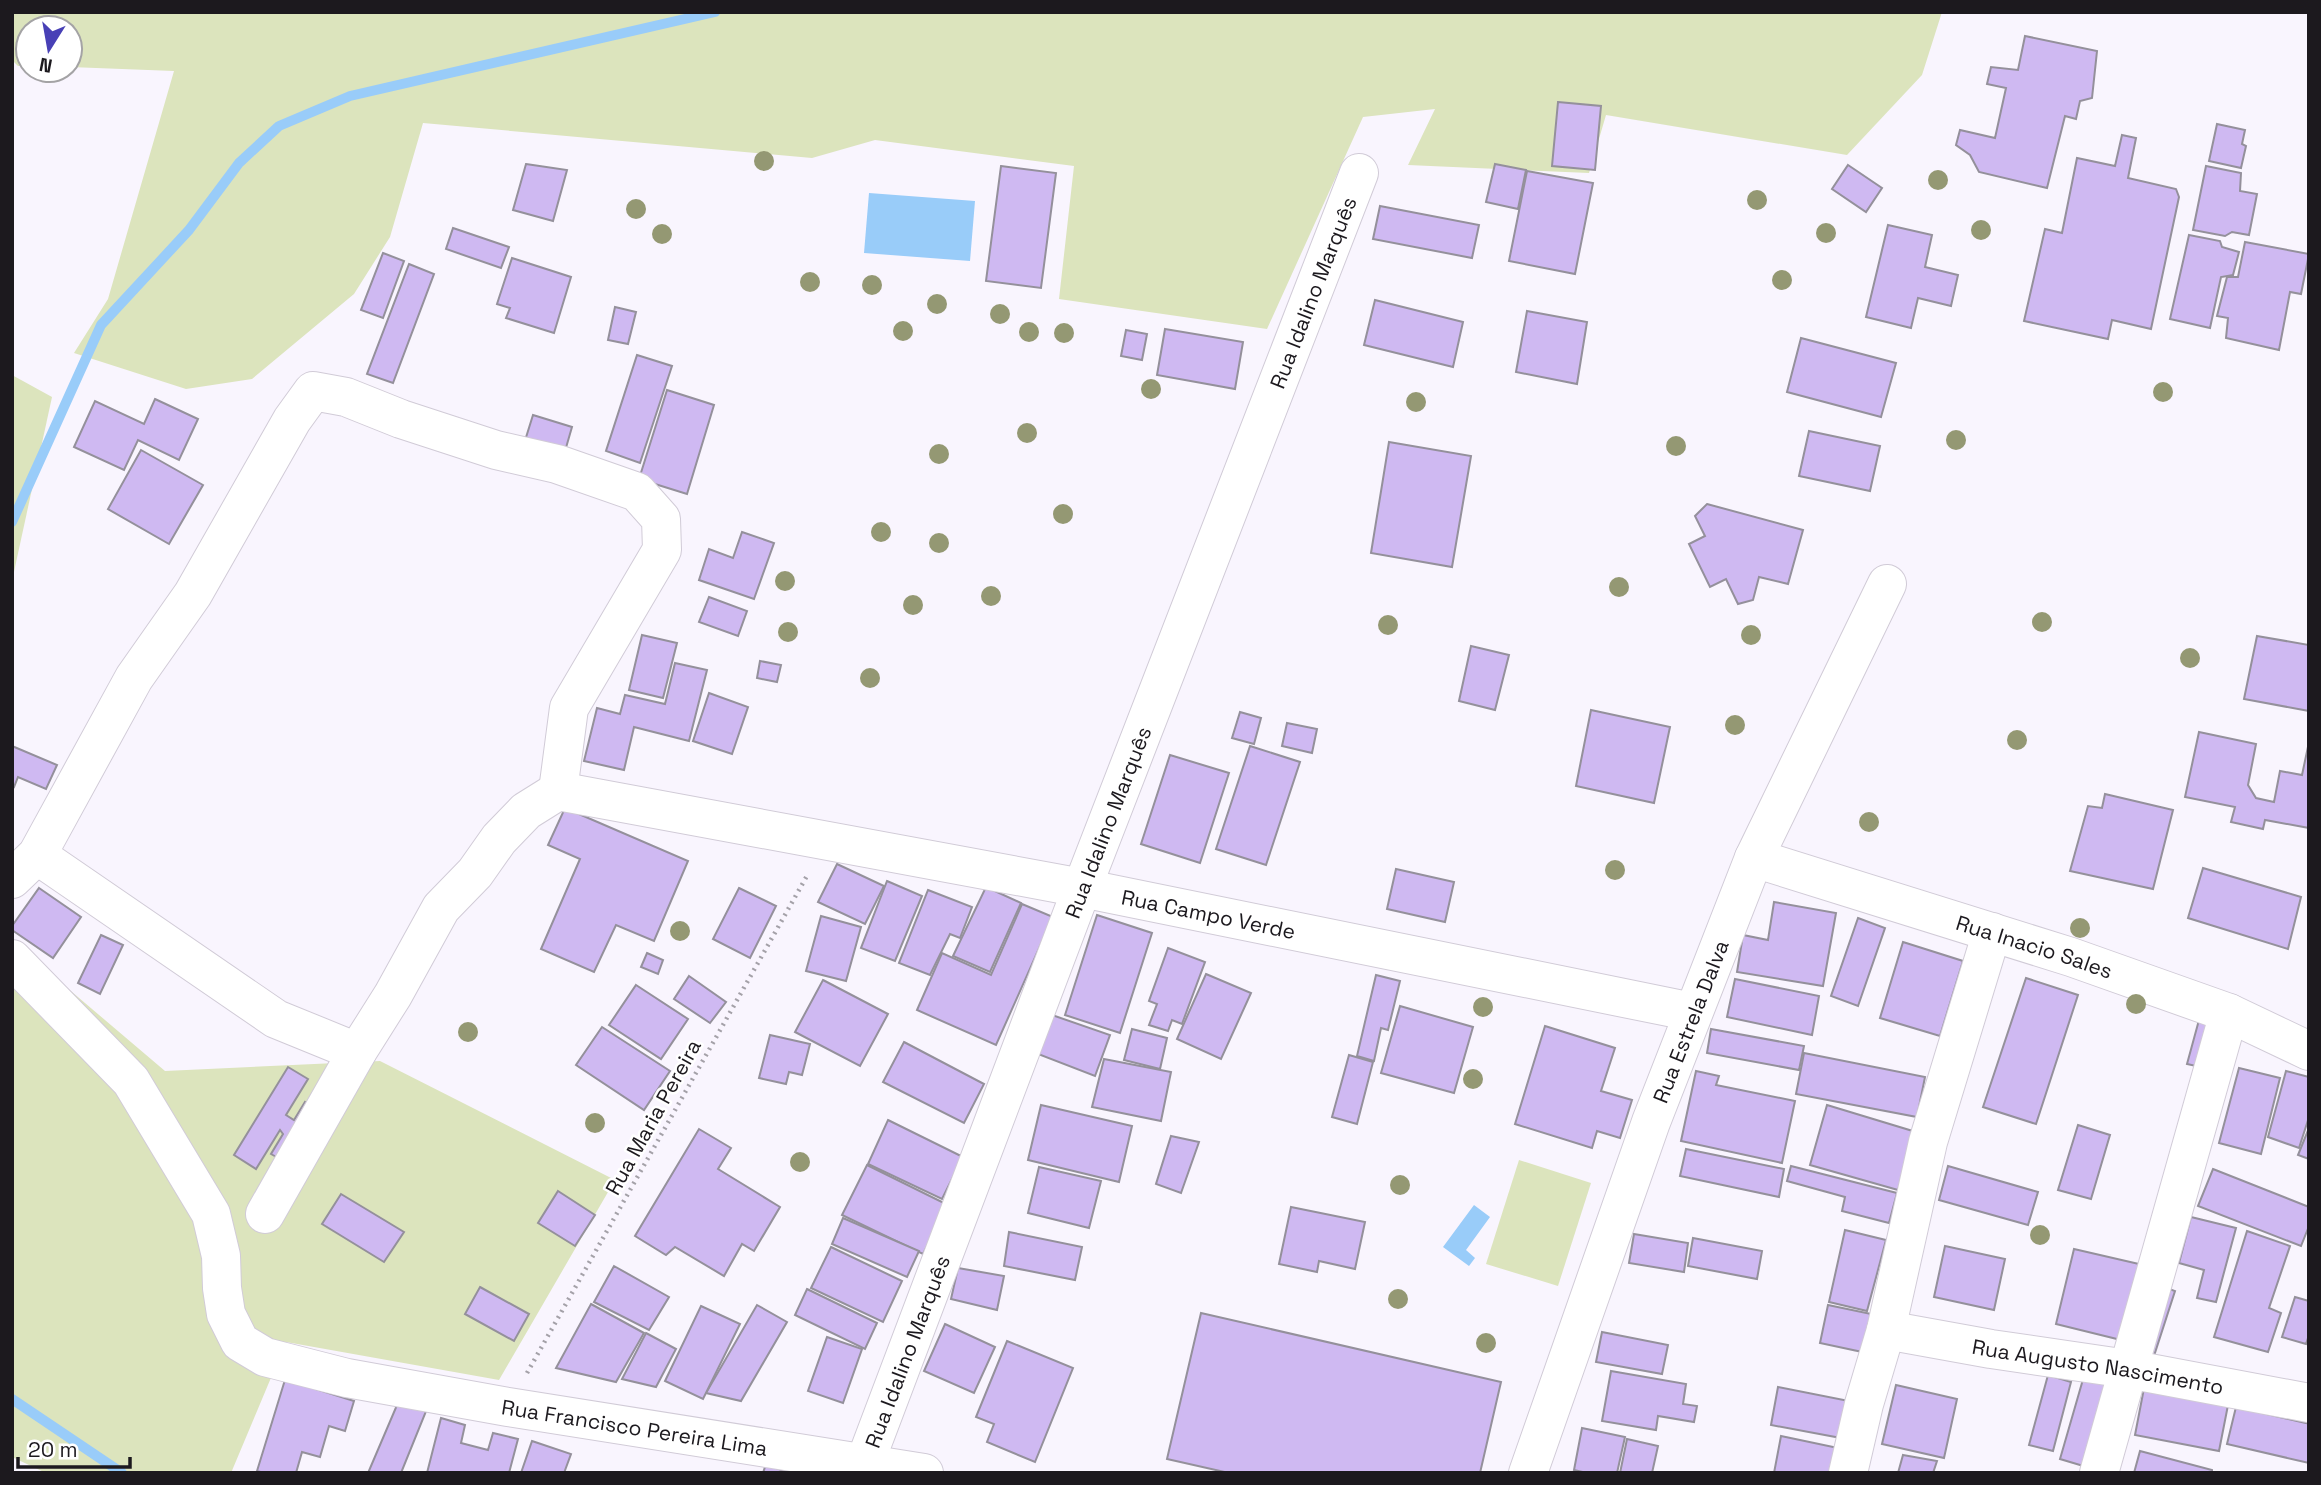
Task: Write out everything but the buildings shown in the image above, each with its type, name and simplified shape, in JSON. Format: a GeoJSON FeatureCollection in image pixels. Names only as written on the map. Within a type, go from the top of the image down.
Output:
{"type":"FeatureCollection","features":[{"type":"Feature","properties":{"kind":"street","name":"Rua Idalino Marquês"},"geometry":{"type":"LineString","coordinates":[[863,1468],[1082,888],[1359,173]]}},
{"type":"Feature","properties":{"kind":"street"},"geometry":{"type":"LineString","coordinates":[[265,1214],[441,908],[475,873],[499,839],[526,811],[558,791],[569,708],[662,550],[661,519],[637,492],[557,464],[496,450],[401,419],[346,397],[313,391],[292,419],[193,594],[134,678],[24,867],[110,904],[276,1019],[356,1052]]}},
{"type":"Feature","properties":{"kind":"street","name":"Rua Estrela Dalva"},"geometry":{"type":"LineString","coordinates":[[1528,1473],[1651,1122],[1754,858],[1887,584]]}},
{"type":"Feature","properties":{"kind":"street","name":"Rua Campo Verde"},"geometry":{"type":"LineString","coordinates":[[558,791],[673,810],[826,842],[1082,888],[1693,1012]]}},
{"type":"Feature","properties":{"kind":"street","name":"Rua Inacio Sales"},"geometry":{"type":"LineString","coordinates":[[1754,858],[1992,932],[2229,1013],[2309,1051]]}},
{"type":"Feature","properties":{"kind":"street"},"geometry":{"type":"LineString","coordinates":[[1849,1473],[1864,1404],[1886,1330],[1928,1142],[1992,932]]}},
{"type":"Feature","properties":{"kind":"street","name":"Rua Francisco Pereira Lima"},"geometry":{"type":"LineString","coordinates":[[12,959],[131,1081],[211,1214],[222,1256],[222,1288],[226,1314],[240,1342],[265,1357],[347,1378],[508,1407],[863,1468],[924,1473]]}},
{"type":"Feature","properties":{"kind":"street"},"geometry":{"type":"LineString","coordinates":[[2099,1473],[2229,1013]]}},
{"type":"Feature","properties":{"kind":"street","name":"Rua Augusto Nascimento"},"geometry":{"type":"LineString","coordinates":[[1886,1330],[2128,1369],[2309,1403]]}},
{"type":"Feature","properties":{"kind":"path","name":"Rua Maria Pereira"},"geometry":{"type":"LineString","coordinates":[[508,1407],[826,842]]}},
{"type":"Feature","properties":{"kind":"green space"},"geometry":{"type":"Polygon","coordinates":[[[12,12],[1942,12],[1922,75],[1847,155],[1606,115],[1589,173],[1408,165],[1435,109],[1363,117],[1267,329],[1059,299],[1074,166],[875,140],[812,158],[423,123],[390,237],[354,294],[252,379],[186,389],[74,353],[108,299],[174,71],[84,68],[84,14],[14,14],[14,62],[12,12]]]}},
{"type":"Feature","properties":{"kind":"green space"},"geometry":{"type":"Polygon","coordinates":[[[12,375],[52,397],[12,581],[12,375]]]}},
{"type":"Feature","properties":{"kind":"green space"},"geometry":{"type":"Polygon","coordinates":[[[12,941],[165,1071],[380,1061],[615,1180],[499,1380],[286,1342],[231,1473],[46,1473],[12,1457],[12,941]]]}},
{"type":"Feature","properties":{"kind":"green space"},"geometry":{"type":"Polygon","coordinates":[[[1519,1160],[1591,1183],[1558,1286],[1486,1264],[1519,1160]]]}},
{"type":"Feature","properties":{"kind":"water"},"geometry":{"type":"Polygon","coordinates":[[[869,193],[975,201],[970,261],[864,253],[869,193]]]}},
{"type":"Feature","properties":{"kind":"water"},"geometry":{"type":"Polygon","coordinates":[[[1474,1205],[1490,1217],[1466,1250],[1475,1258],[1469,1266],[1443,1247],[1474,1205]]]}},
{"type":"Feature","properties":{"kind":"waterway"},"geometry":{"type":"LineString","coordinates":[[12,522],[101,325],[189,230],[239,163],[279,126],[350,96],[715,12]]}},
{"type":"Feature","properties":{"kind":"waterway"},"geometry":{"type":"LineString","coordinates":[[12,1399],[122,1473]]}}]}
